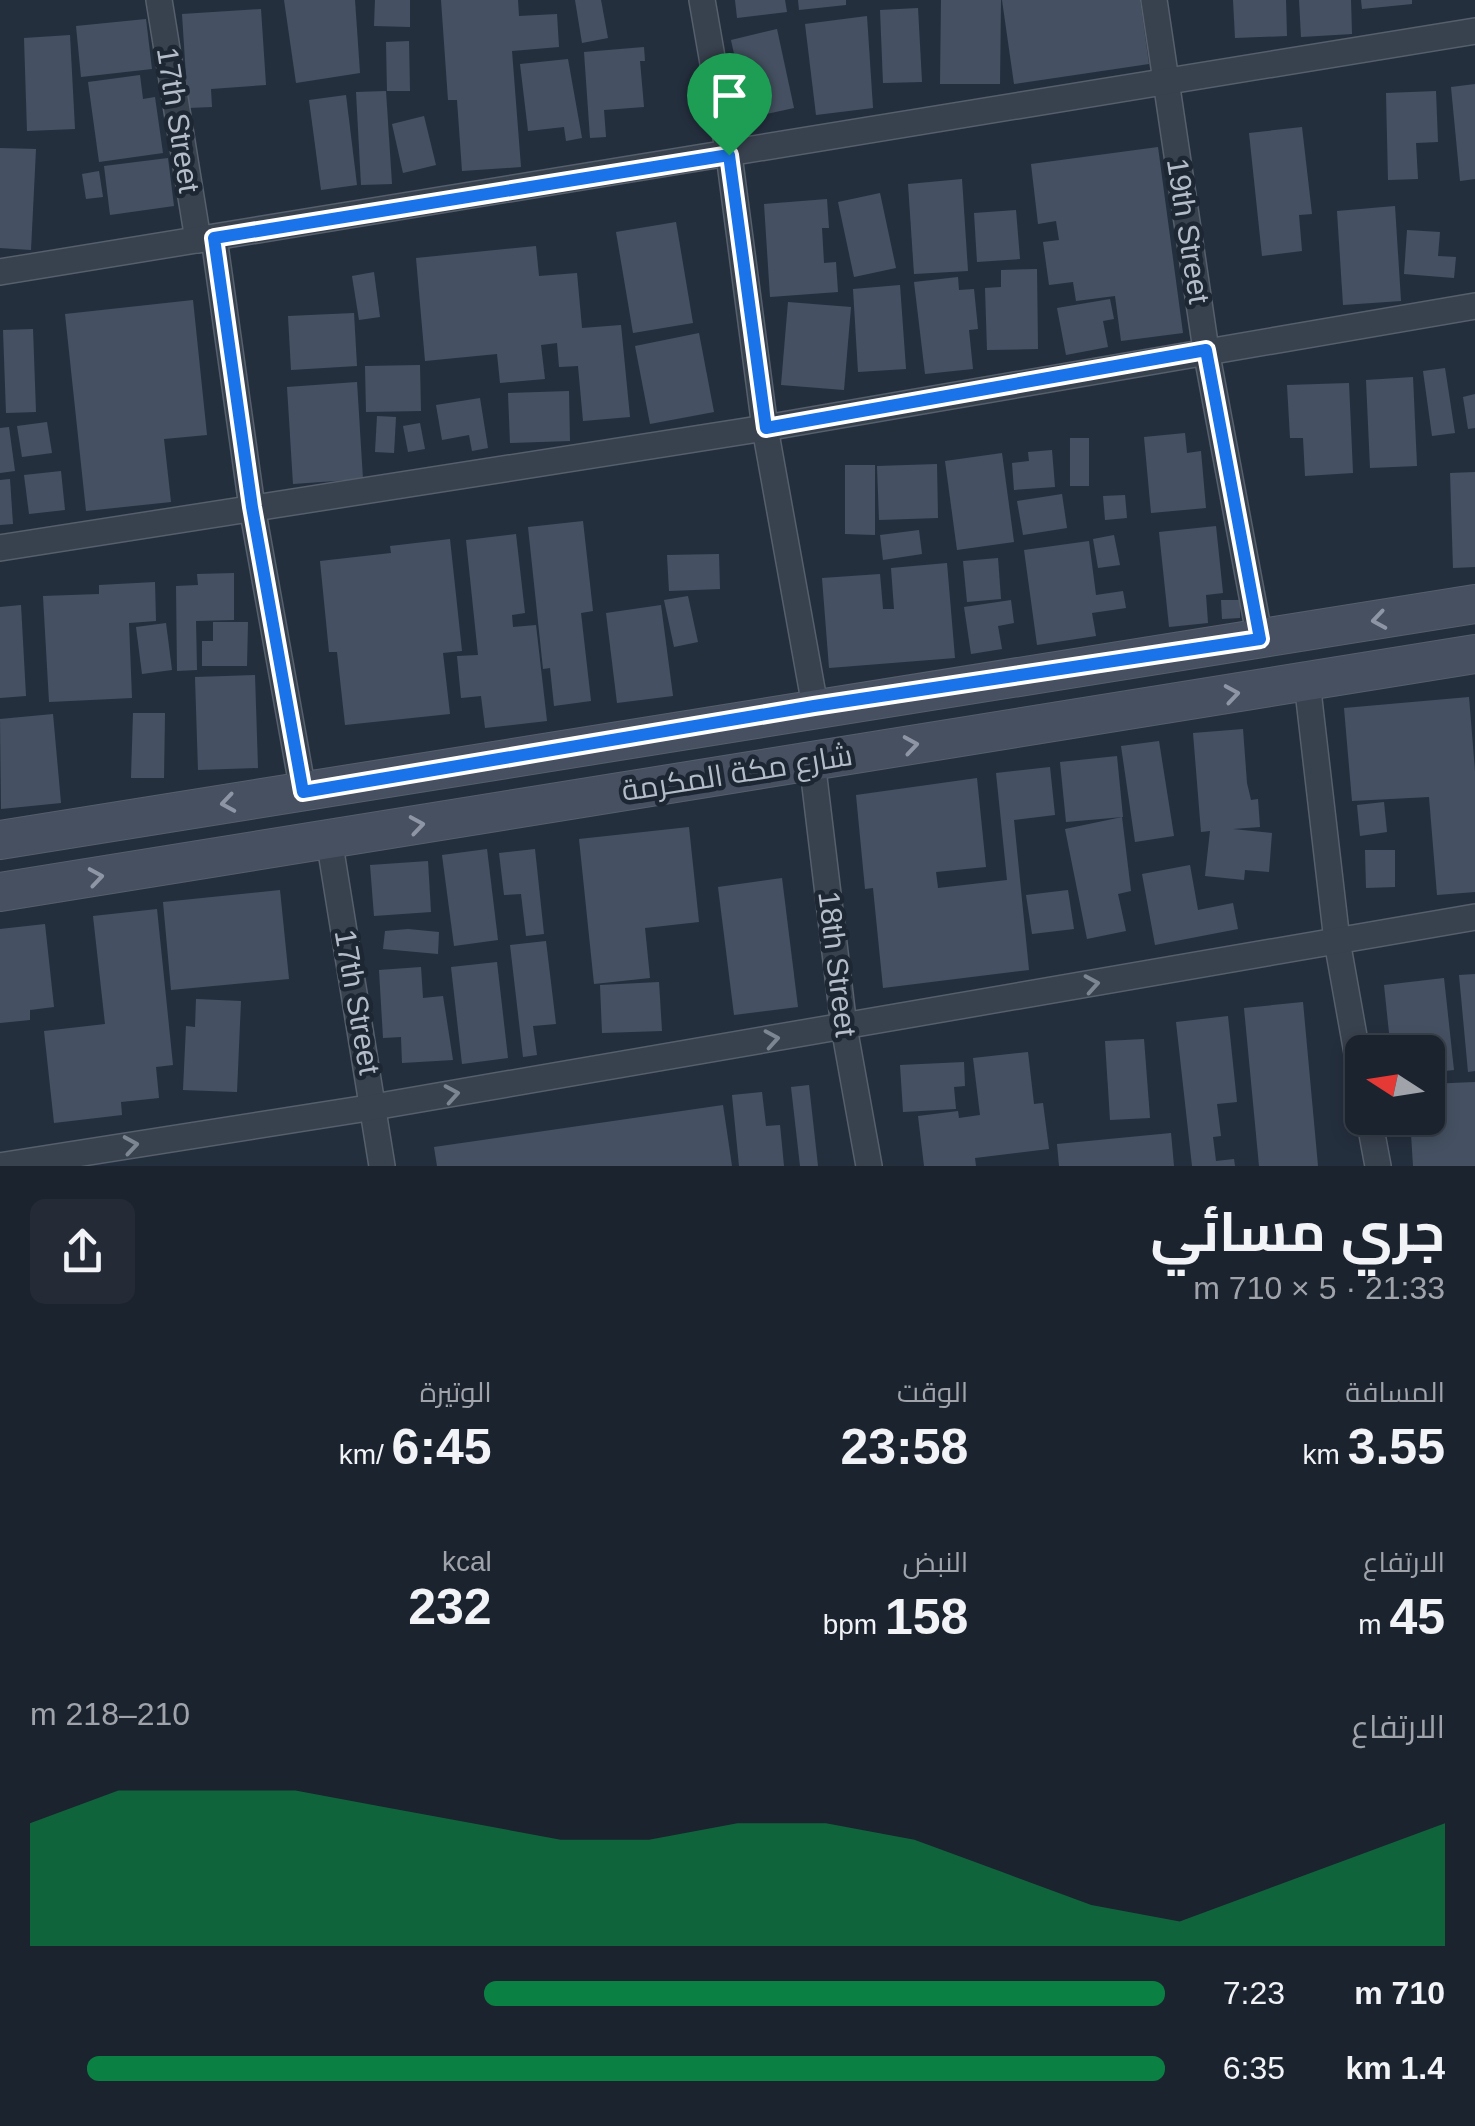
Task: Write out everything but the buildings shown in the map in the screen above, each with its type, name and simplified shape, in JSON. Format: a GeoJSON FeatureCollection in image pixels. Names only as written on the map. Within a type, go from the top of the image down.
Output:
{"type":"FeatureCollection","features":[{"type":"Feature","properties":{"kind":"main road","name":"شارع مكة المكرمة"},"geometry":{"type":"LineString","coordinates":[[0,840],[814,706],[1475,604]]}},
{"type":"Feature","properties":{"kind":"main road","name":"شارع مكة المكرمة"},"geometry":{"type":"LineString","coordinates":[[0,892],[1475,654]]}},
{"type":"Feature","properties":{"kind":"street","name":"17th Street"},"geometry":{"type":"LineString","coordinates":[[159,0],[206,239],[303,792]]}},
{"type":"Feature","properties":{"kind":"street"},"geometry":{"type":"LineString","coordinates":[[702,0],[729,155],[766,428],[814,706]]}},
{"type":"Feature","properties":{"kind":"street","name":"19th Street"},"geometry":{"type":"LineString","coordinates":[[1154,0],[1206,350],[1260,639]]}},
{"type":"Feature","properties":{"kind":"street"},"geometry":{"type":"LineString","coordinates":[[0,272],[1475,30]]}},
{"type":"Feature","properties":{"kind":"street"},"geometry":{"type":"LineString","coordinates":[[0,548],[766,428],[1475,306]]}},
{"type":"Feature","properties":{"kind":"street"},"geometry":{"type":"LineString","coordinates":[[1307,682],[1337,941],[1354,1035]]}},
{"type":"Feature","properties":{"kind":"street","name":"18th Street"},"geometry":{"type":"LineString","coordinates":[[812,761],[844,1026],[870,1166]]}},
{"type":"Feature","properties":{"kind":"street","name":"17th Street"},"geometry":{"type":"LineString","coordinates":[[329,839],[382,1166]]}},
{"type":"Feature","properties":{"kind":"street"},"geometry":{"type":"LineString","coordinates":[[0,1166],[374,1107],[1475,917]]}},
{"type":"Feature","properties":{"kind":"street"},"geometry":{"type":"LineString","coordinates":[[1372,1135],[1378,1166]]}},
{"type":"Feature","properties":{"kind":"route"},"geometry":{"type":"LineString","coordinates":[[729,155],[766,428],[1206,350],[1260,639],[814,706],[303,792],[252,507],[214,238],[729,155]]}}]}
